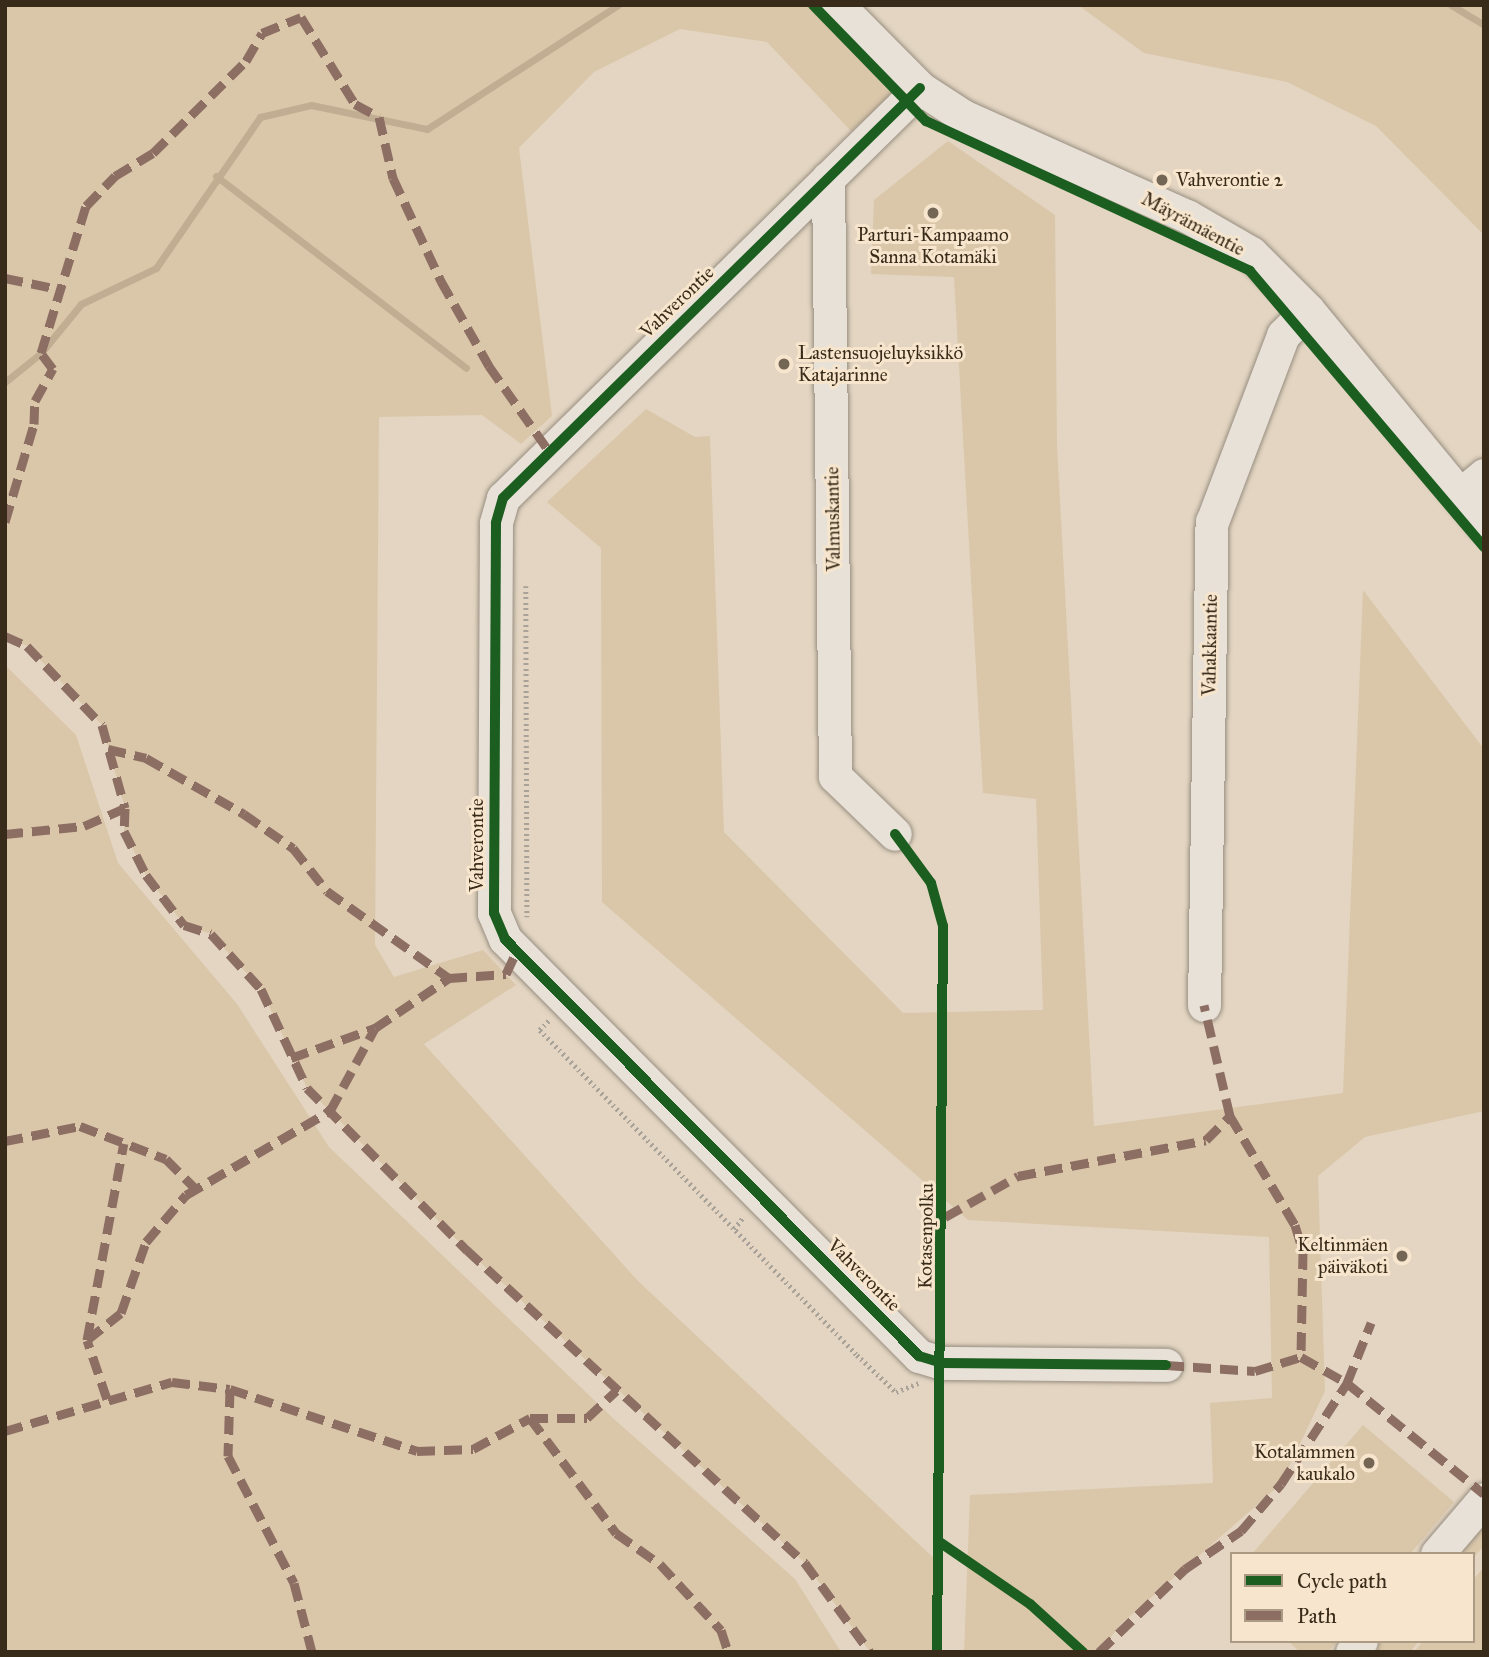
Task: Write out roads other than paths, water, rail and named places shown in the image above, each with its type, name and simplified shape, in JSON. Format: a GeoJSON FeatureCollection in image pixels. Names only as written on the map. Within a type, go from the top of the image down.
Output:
{"type":"FeatureCollection","features":[{"type":"Feature","properties":{"kind":"street","name":"Mäyrämäentie"},"geometry":{"type":"LineString","coordinates":[[838,5],[920,88],[963,116],[1187,216],[1251,253],[1472,485],[1484,524]]}},
{"type":"Feature","properties":{"kind":"street","name":"Vahverontie"},"geometry":{"type":"LineString","coordinates":[[920,88],[503,498],[496,523],[494,913],[505,939],[919,1356],[942,1368],[1166,1365]]}},
{"type":"Feature","properties":{"kind":"street","name":"Valmuskantie"},"geometry":{"type":"LineString","coordinates":[[828,178],[835,776],[895,834]]}},
{"type":"Feature","properties":{"kind":"street","name":"Vahakkaantie"},"geometry":{"type":"LineString","coordinates":[[1205,1004],[1212,522],[1283,335],[1308,310]]}},
{"type":"Feature","properties":{"kind":"street"},"geometry":{"type":"LineString","coordinates":[[1439,1552],[1484,1499]]}},
{"type":"Feature","properties":{"kind":"waterway"},"geometry":{"type":"LineString","coordinates":[[5,382],[41,353],[81,304],[156,268],[260,117],[311,105],[427,129],[618,5]]}},
{"type":"Feature","properties":{"kind":"waterway"},"geometry":{"type":"LineString","coordinates":[[1451,5],[1484,25]]}},
{"type":"Feature","properties":{"kind":"waterway"},"geometry":{"type":"LineString","coordinates":[[216,176],[466,368]]}},
{"type":"Feature","properties":{"kind":"place","name":"Vahverontie 2"},"geometry":{"type":"Point","coordinates":[1162,180]}},
{"type":"Feature","properties":{"kind":"place","name":"Parturi-Kampaamo Sanna Kotamäki"},"geometry":{"type":"Point","coordinates":[933,213]}},
{"type":"Feature","properties":{"kind":"place","name":"Lastensuojeluyksikkö Katajarinne"},"geometry":{"type":"Point","coordinates":[784,364]}},
{"type":"Feature","properties":{"kind":"place","name":"Keltinmäen päiväkoti"},"geometry":{"type":"Point","coordinates":[1402,1256]}},
{"type":"Feature","properties":{"kind":"place","name":"Kotalammen kaukalo"},"geometry":{"type":"Point","coordinates":[1369,1463]}}]}
